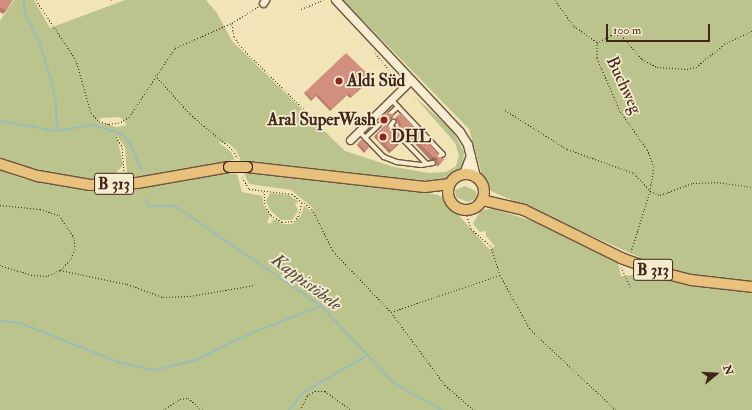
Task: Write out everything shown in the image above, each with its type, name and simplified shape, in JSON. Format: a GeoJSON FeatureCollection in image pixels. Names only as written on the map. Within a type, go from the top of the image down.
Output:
{"type":"FeatureCollection","features":[{"type":"Feature","properties":{"kind":"main road","name":"B 313"},"geometry":{"type":"LineString","coordinates":[[0,164],[64,182],[123,184],[239,168],[425,187],[450,184]]}},
{"type":"Feature","properties":{"kind":"main road"},"geometry":{"type":"LineString","coordinates":[[464,174],[476,177],[483,196],[473,209],[465,210],[456,208],[449,198],[450,184],[464,174]]}},
{"type":"Feature","properties":{"kind":"main road","name":"B 313"},"geometry":{"type":"LineString","coordinates":[[425,187],[449,198]]}},
{"type":"Feature","properties":{"kind":"main road","name":"B 313"},"geometry":{"type":"LineString","coordinates":[[483,196],[563,227],[625,259],[692,280],[752,287]]}},
{"type":"Feature","properties":{"kind":"street"},"geometry":{"type":"LineString","coordinates":[[336,0],[460,132],[471,156],[476,177]]}},
{"type":"Feature","properties":{"kind":"street"},"geometry":{"type":"LineString","coordinates":[[350,140],[411,80]]}},
{"type":"Feature","properties":{"kind":"street"},"geometry":{"type":"LineString","coordinates":[[464,174],[471,156]]}},
{"type":"Feature","properties":{"kind":"lane"},"geometry":{"type":"LineString","coordinates":[[391,99],[443,154],[438,158]]}},
{"type":"Feature","properties":{"kind":"lane"},"geometry":{"type":"LineString","coordinates":[[389,115],[398,107]]}},
{"type":"Feature","properties":{"kind":"lane"},"geometry":{"type":"LineString","coordinates":[[400,117],[404,113]]}},
{"type":"Feature","properties":{"kind":"lane"},"geometry":{"type":"LineString","coordinates":[[405,123],[410,119]]}},
{"type":"Feature","properties":{"kind":"lane"},"geometry":{"type":"LineString","coordinates":[[394,122],[391,126],[395,130]]}},
{"type":"Feature","properties":{"kind":"lane"},"geometry":{"type":"LineString","coordinates":[[365,138],[379,125]]}},
{"type":"Feature","properties":{"kind":"lane"},"geometry":{"type":"LineString","coordinates":[[413,131],[417,126]]}},
{"type":"Feature","properties":{"kind":"lane"},"geometry":{"type":"LineString","coordinates":[[359,131],[384,157],[397,162],[433,163]]}},
{"type":"Feature","properties":{"kind":"lane"},"geometry":{"type":"LineString","coordinates":[[420,138],[424,134]]}},
{"type":"Feature","properties":{"kind":"lane"},"geometry":{"type":"LineString","coordinates":[[407,136],[402,138],[427,164]]}},
{"type":"Feature","properties":{"kind":"lane"},"geometry":{"type":"LineString","coordinates":[[427,146],[431,141]]}},
{"type":"Feature","properties":{"kind":"lane"},"geometry":{"type":"LineString","coordinates":[[411,147],[414,143]]}},
{"type":"Feature","properties":{"kind":"lane"},"geometry":{"type":"LineString","coordinates":[[432,152],[437,148]]}},
{"type":"Feature","properties":{"kind":"lane"},"geometry":{"type":"LineString","coordinates":[[418,154],[422,151]]}},
{"type":"Feature","properties":{"kind":"lane"},"geometry":{"type":"LineString","coordinates":[[423,160],[427,157]]}},
{"type":"Feature","properties":{"kind":"path"},"geometry":{"type":"LineString","coordinates":[[36,0],[76,60],[91,113],[99,121],[109,124],[121,122],[129,117],[155,75],[175,48],[232,23],[264,2]]}},
{"type":"Feature","properties":{"kind":"path"},"geometry":{"type":"LineString","coordinates":[[301,9],[323,0]]}},
{"type":"Feature","properties":{"kind":"path"},"geometry":{"type":"LineString","coordinates":[[555,0],[574,26],[597,43]]}},
{"type":"Feature","properties":{"kind":"path"},"geometry":{"type":"LineString","coordinates":[[232,23],[234,37],[243,49],[321,126]]}},
{"type":"Feature","properties":{"kind":"path","name":"Buchweg"},"geometry":{"type":"LineString","coordinates":[[625,259],[650,191],[654,175],[651,157],[620,111],[598,58],[597,43],[611,35],[621,35],[642,59],[657,67],[687,70],[696,67],[724,44],[752,31]]}},
{"type":"Feature","properties":{"kind":"path"},"geometry":{"type":"LineString","coordinates":[[372,50],[394,76],[397,86]]}},
{"type":"Feature","properties":{"kind":"path"},"geometry":{"type":"LineString","coordinates":[[155,75],[190,114],[233,150],[239,168],[249,189],[292,194],[302,201],[318,218],[333,251],[391,312],[445,384],[474,410]]}},
{"type":"Feature","properties":{"kind":"path"},"geometry":{"type":"LineString","coordinates":[[505,110],[567,148],[634,173],[650,191],[660,195],[693,183],[711,182],[752,188]]}},
{"type":"Feature","properties":{"kind":"path"},"geometry":{"type":"LineString","coordinates":[[116,137],[122,146],[125,164],[123,184]]}},
{"type":"Feature","properties":{"kind":"path"},"geometry":{"type":"LineString","coordinates":[[264,190],[265,206],[271,215],[282,222],[294,221],[299,215],[302,201]]}},
{"type":"Feature","properties":{"kind":"path"},"geometry":{"type":"LineString","coordinates":[[0,206],[50,211],[66,223],[74,237],[75,249],[70,260],[60,270],[47,276],[32,275],[0,265]]}},
{"type":"Feature","properties":{"kind":"path"},"geometry":{"type":"LineString","coordinates":[[465,210],[471,229],[491,246],[500,276],[530,329],[616,410]]}},
{"type":"Feature","properties":{"kind":"path"},"geometry":{"type":"LineString","coordinates":[[625,259],[621,270],[631,288]]}},
{"type":"Feature","properties":{"kind":"path"},"geometry":{"type":"LineString","coordinates":[[60,270],[128,284],[163,297],[190,296],[255,285]]}},
{"type":"Feature","properties":{"kind":"path"},"geometry":{"type":"LineString","coordinates":[[391,312],[500,276]]}},
{"type":"Feature","properties":{"kind":"path"},"geometry":{"type":"LineString","coordinates":[[300,410],[307,396],[315,391],[324,391],[351,410]]}},
{"type":"Feature","properties":{"kind":"path"},"geometry":{"type":"LineString","coordinates":[[163,410],[180,399],[188,398],[203,410]]}},
{"type":"Feature","properties":{"kind":"green space"},"geometry":{"type":"Polygon","coordinates":[[[14,0],[34,0],[50,28],[125,0],[206,0],[217,13],[232,41],[345,151],[394,167],[429,173],[446,172],[456,166],[459,155],[455,143],[414,96],[453,131],[464,152],[463,167],[460,172],[444,181],[403,179],[241,161],[236,150],[228,143],[218,142],[231,152],[235,160],[136,177],[127,176],[125,147],[117,136],[123,165],[115,174],[101,173],[101,176],[109,180],[72,178],[16,165],[0,158],[0,21],[14,0]],[[120,117],[100,118],[98,122],[117,127],[127,125],[120,117]]]}},
{"type":"Feature","properties":{"kind":"green space"},"geometry":{"type":"Polygon","coordinates":[[[343,0],[752,0],[752,410],[0,410],[0,170],[24,179],[91,191],[125,190],[221,173],[237,174],[242,192],[262,196],[264,206],[270,216],[267,222],[270,224],[274,219],[283,224],[292,224],[301,216],[304,206],[311,211],[314,209],[291,190],[249,184],[244,173],[411,190],[438,195],[444,199],[490,250],[495,246],[486,236],[486,231],[480,232],[473,224],[480,211],[492,208],[541,224],[618,263],[621,276],[633,275],[639,257],[489,190],[482,175],[469,129],[343,0]]]}},
{"type":"Feature","properties":{"kind":"green space"},"geometry":{"type":"Polygon","coordinates":[[[465,186],[476,191],[477,198],[468,202],[456,197],[455,190],[465,186]]]}},
{"type":"Feature","properties":{"kind":"green space"},"geometry":{"type":"Polygon","coordinates":[[[270,193],[289,195],[299,202],[295,203],[298,211],[292,220],[281,220],[270,210],[266,201],[270,193]]]}},
{"type":"Feature","properties":{"kind":"building"},"geometry":{"type":"Polygon","coordinates":[[[0,0],[13,0],[6,11],[0,7],[0,0]]]}},
{"type":"Feature","properties":{"kind":"building","name":"Aldi Süd"},"geometry":{"type":"Polygon","coordinates":[[[346,53],[372,78],[352,96],[348,93],[331,109],[317,94],[312,99],[305,92],[346,53]]]}},
{"type":"Feature","properties":{"kind":"building"},"geometry":{"type":"Polygon","coordinates":[[[388,111],[390,114],[394,114],[384,124],[384,120],[380,119],[388,111]]]}},
{"type":"Feature","properties":{"kind":"building"},"geometry":{"type":"Polygon","coordinates":[[[401,113],[438,153],[438,157],[445,159],[439,164],[437,158],[433,157],[407,130],[401,132],[399,138],[402,140],[391,150],[376,134],[386,124],[393,131],[399,130],[401,124],[397,116],[401,113]]]}},
{"type":"Feature","properties":{"kind":"building"},"geometry":{"type":"Polygon","coordinates":[[[362,139],[369,147],[365,151],[358,143],[362,139]]]}},
{"type":"Feature","properties":{"kind":"waterway","name":"Kappistöbele"},"geometry":{"type":"LineString","coordinates":[[24,0],[25,13],[38,39],[50,76],[56,103],[57,131]]}},
{"type":"Feature","properties":{"kind":"waterway","name":"Kappistöbele"},"geometry":{"type":"LineString","coordinates":[[0,121],[57,131],[92,125],[110,130],[123,135],[130,143],[142,171]]}},
{"type":"Feature","properties":{"kind":"waterway","name":"Kappistöbele"},"geometry":{"type":"LineString","coordinates":[[145,199],[148,206],[175,206],[321,306],[394,383],[442,410]]}},
{"type":"Feature","properties":{"kind":"waterway"},"geometry":{"type":"LineString","coordinates":[[0,321],[20,323],[118,362],[154,370],[196,360],[249,334],[321,306]]}},
{"type":"Feature","properties":{"kind":"waterway"},"geometry":{"type":"LineString","coordinates":[[289,410],[304,392],[366,356]]}},
{"type":"Feature","properties":{"kind":"place","name":"Aldi Süd"},"geometry":{"type":"Point","coordinates":[339,81]}},
{"type":"Feature","properties":{"kind":"place","name":"Aral SuperWash"},"geometry":{"type":"Point","coordinates":[384,120]}},
{"type":"Feature","properties":{"kind":"place","name":"DHL"},"geometry":{"type":"Point","coordinates":[383,137]}}]}
